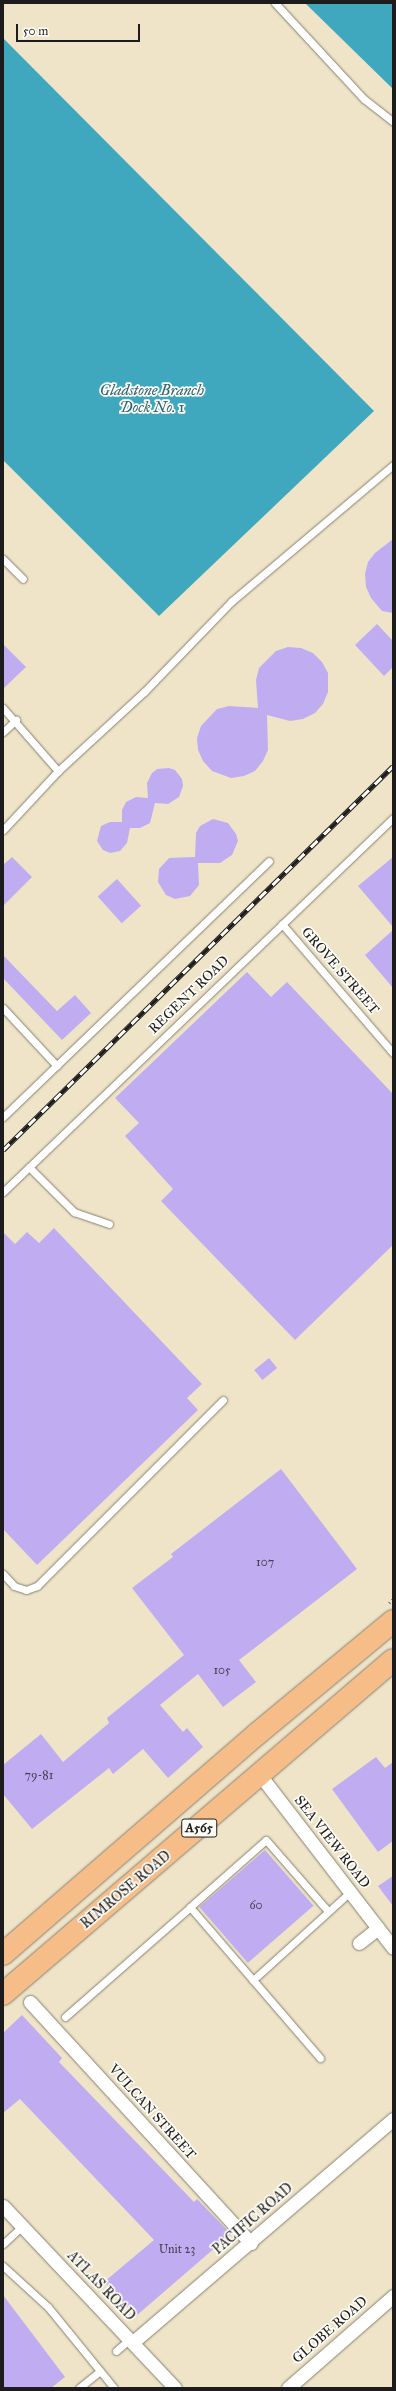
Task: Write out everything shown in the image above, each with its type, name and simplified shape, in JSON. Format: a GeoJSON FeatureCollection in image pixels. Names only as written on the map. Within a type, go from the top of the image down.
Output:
{"type":"FeatureCollection","features":[{"type":"Feature","properties":{"kind":"highway","name":"RIMROSE ROAD"},"geometry":{"type":"LineString","coordinates":[[3,1954],[257,1734],[393,1621]]}},
{"type":"Feature","properties":{"kind":"highway","name":"RIMROSE ROAD"},"geometry":{"type":"LineString","coordinates":[[3,1994],[393,1660]]}},
{"type":"Feature","properties":{"kind":"street","name":"SEA VIEW ROAD"},"geometry":{"type":"LineString","coordinates":[[260,1775],[393,1948]]}},
{"type":"Feature","properties":{"kind":"street"},"geometry":{"type":"LineString","coordinates":[[359,1943],[378,1928]]}},
{"type":"Feature","properties":{"kind":"street","name":"VULCAN STREET"},"geometry":{"type":"LineString","coordinates":[[30,2002],[251,2243]]}},
{"type":"Feature","properties":{"kind":"street","name":"PACIFIC ROAD"},"geometry":{"type":"LineString","coordinates":[[132,2340],[251,2243],[393,2119]]}},
{"type":"Feature","properties":{"kind":"street","name":"ATLAS ROAD"},"geometry":{"type":"LineString","coordinates":[[3,2206],[176,2388]]}},
{"type":"Feature","properties":{"kind":"street","name":"GLOBE ROAD"},"geometry":{"type":"LineString","coordinates":[[288,2388],[393,2296]]}},
{"type":"Feature","properties":{"kind":"lane"},"geometry":{"type":"LineString","coordinates":[[275,3],[364,98],[393,122]]}},
{"type":"Feature","properties":{"kind":"lane"},"geometry":{"type":"LineString","coordinates":[[3,830],[58,771],[144,692],[232,601],[393,465]]}},
{"type":"Feature","properties":{"kind":"lane"},"geometry":{"type":"LineString","coordinates":[[3,559],[23,579]]}},
{"type":"Feature","properties":{"kind":"lane"},"geometry":{"type":"LineString","coordinates":[[3,708],[16,720],[58,771]]}},
{"type":"Feature","properties":{"kind":"lane"},"geometry":{"type":"LineString","coordinates":[[3,732],[16,720]]}},
{"type":"Feature","properties":{"kind":"lane","name":"REGENT ROAD"},"geometry":{"type":"LineString","coordinates":[[3,1192],[393,818]]}},
{"type":"Feature","properties":{"kind":"lane"},"geometry":{"type":"LineString","coordinates":[[3,1117],[269,861]]}},
{"type":"Feature","properties":{"kind":"lane","name":"GROVE STREET"},"geometry":{"type":"LineString","coordinates":[[282,924],[393,1054]]}},
{"type":"Feature","properties":{"kind":"lane"},"geometry":{"type":"LineString","coordinates":[[3,1008],[56,1066]]}},
{"type":"Feature","properties":{"kind":"lane"},"geometry":{"type":"LineString","coordinates":[[29,1167],[74,1212],[110,1224]]}},
{"type":"Feature","properties":{"kind":"lane"},"geometry":{"type":"LineString","coordinates":[[3,1574],[14,1586],[26,1590],[37,1586],[223,1400]]}},
{"type":"Feature","properties":{"kind":"lane"},"geometry":{"type":"LineString","coordinates":[[65,2017],[266,1840],[328,1911]]}},
{"type":"Feature","properties":{"kind":"lane"},"geometry":{"type":"LineString","coordinates":[[253,1980],[328,1911],[354,1897]]}},
{"type":"Feature","properties":{"kind":"lane"},"geometry":{"type":"LineString","coordinates":[[190,1907],[320,2058]]}},
{"type":"Feature","properties":{"kind":"lane"},"geometry":{"type":"LineString","coordinates":[[3,2244],[22,2226]]}},
{"type":"Feature","properties":{"kind":"lane"},"geometry":{"type":"LineString","coordinates":[[3,2266],[48,2307],[114,2388]]}},
{"type":"Feature","properties":{"kind":"lane"},"geometry":{"type":"LineString","coordinates":[[116,2351],[132,2340]]}},
{"type":"Feature","properties":{"kind":"lane"},"geometry":{"type":"LineString","coordinates":[[79,2388],[100,2371]]}},
{"type":"Feature","properties":{"kind":"water"},"geometry":{"type":"Polygon","coordinates":[[[305,3],[393,3],[393,89],[305,3]]]}},
{"type":"Feature","properties":{"kind":"water","name":"Gladstone Branch Dock No. 1"},"geometry":{"type":"Polygon","coordinates":[[[3,38],[374,411],[159,616],[3,460],[3,38]]]}},
{"type":"Feature","properties":{"kind":"building"},"geometry":{"type":"Polygon","coordinates":[[[393,539],[393,613],[382,611],[371,598],[366,587],[365,574],[368,562],[375,553],[393,539]]]}},
{"type":"Feature","properties":{"kind":"building"},"geometry":{"type":"Polygon","coordinates":[[[377,624],[393,641],[393,667],[384,676],[355,645],[377,624]]]}},
{"type":"Feature","properties":{"kind":"building"},"geometry":{"type":"Polygon","coordinates":[[[3,644],[26,667],[3,689],[3,644]]]}},
{"type":"Feature","properties":{"kind":"building"},"geometry":{"type":"Polygon","coordinates":[[[288,647],[301,648],[313,653],[322,662],[328,673],[328,692],[323,704],[315,713],[303,719],[290,721],[267,715],[268,750],[263,761],[255,771],[244,776],[231,778],[212,771],[203,761],[198,750],[197,738],[201,726],[217,709],[229,706],[258,708],[256,680],[259,668],[276,651],[288,647]]]}},
{"type":"Feature","properties":{"kind":"building"},"geometry":{"type":"Polygon","coordinates":[[[169,768],[175,770],[182,779],[183,786],[179,797],[168,804],[155,803],[150,823],[140,828],[130,828],[127,843],[120,851],[110,853],[103,850],[97,841],[101,826],[110,822],[122,822],[122,810],[126,802],[136,797],[148,798],[147,783],[152,773],[157,769],[169,768]]]}},
{"type":"Feature","properties":{"kind":"building"},"geometry":{"type":"Polygon","coordinates":[[[213,819],[228,823],[236,834],[238,841],[232,855],[220,863],[198,863],[199,885],[190,896],[175,899],[166,895],[158,882],[159,869],[169,858],[195,857],[196,833],[200,826],[213,819]]]}},
{"type":"Feature","properties":{"kind":"building"},"geometry":{"type":"Polygon","coordinates":[[[12,857],[32,877],[3,906],[3,865],[12,857]]]}},
{"type":"Feature","properties":{"kind":"building"},"geometry":{"type":"Polygon","coordinates":[[[393,857],[393,927],[358,886],[393,857]]]}},
{"type":"Feature","properties":{"kind":"building"},"geometry":{"type":"Polygon","coordinates":[[[117,879],[141,906],[122,923],[98,896],[117,879]]]}},
{"type":"Feature","properties":{"kind":"building"},"geometry":{"type":"Polygon","coordinates":[[[393,930],[393,988],[365,955],[393,930]]]}},
{"type":"Feature","properties":{"kind":"building"},"geometry":{"type":"Polygon","coordinates":[[[3,955],[57,1011],[75,995],[91,1013],[62,1040],[3,978],[3,955]]]}},
{"type":"Feature","properties":{"kind":"building"},"geometry":{"type":"Polygon","coordinates":[[[247,972],[271,997],[287,982],[393,1094],[393,1245],[295,1340],[161,1201],[173,1189],[125,1136],[139,1123],[115,1098],[247,972]]]}},
{"type":"Feature","properties":{"kind":"building"},"geometry":{"type":"Polygon","coordinates":[[[54,1228],[202,1384],[187,1398],[198,1410],[37,1565],[3,1529],[3,1232],[15,1244],[27,1232],[39,1243],[54,1228]]]}},
{"type":"Feature","properties":{"kind":"building"},"geometry":{"type":"Polygon","coordinates":[[[269,1358],[277,1368],[262,1380],[254,1370],[269,1358]]]}},
{"type":"Feature","properties":{"kind":"building"},"geometry":{"type":"Polygon","coordinates":[[[281,1469],[357,1569],[239,1660],[256,1682],[223,1707],[198,1674],[160,1705],[183,1732],[187,1728],[203,1747],[168,1778],[143,1749],[113,1774],[109,1768],[32,1829],[3,1794],[3,1765],[41,1734],[63,1762],[109,1723],[107,1718],[184,1655],[132,1588],[173,1557],[171,1554],[281,1469]]]}},
{"type":"Feature","properties":{"kind":"building"},"geometry":{"type":"Polygon","coordinates":[[[376,1757],[385,1768],[393,1762],[393,1841],[378,1852],[332,1789],[376,1757]]]}},
{"type":"Feature","properties":{"kind":"building"},"geometry":{"type":"Polygon","coordinates":[[[265,1850],[314,1906],[248,1963],[199,1907],[265,1850]]]}},
{"type":"Feature","properties":{"kind":"building"},"geometry":{"type":"Polygon","coordinates":[[[393,1876],[393,1906],[378,1886],[393,1876]]]}},
{"type":"Feature","properties":{"kind":"building"},"geometry":{"type":"Polygon","coordinates":[[[22,2015],[62,2058],[59,2062],[194,2202],[197,2199],[231,2234],[136,2316],[104,2282],[154,2240],[20,2099],[3,2113],[3,2033],[22,2015]]]}},
{"type":"Feature","properties":{"kind":"building"},"geometry":{"type":"Polygon","coordinates":[[[3,2295],[65,2377],[51,2388],[3,2388],[3,2295]]]}},
{"type":"Feature","properties":{"kind":"railway"},"geometry":{"type":"LineString","coordinates":[[3,1150],[393,766]]}}]}
